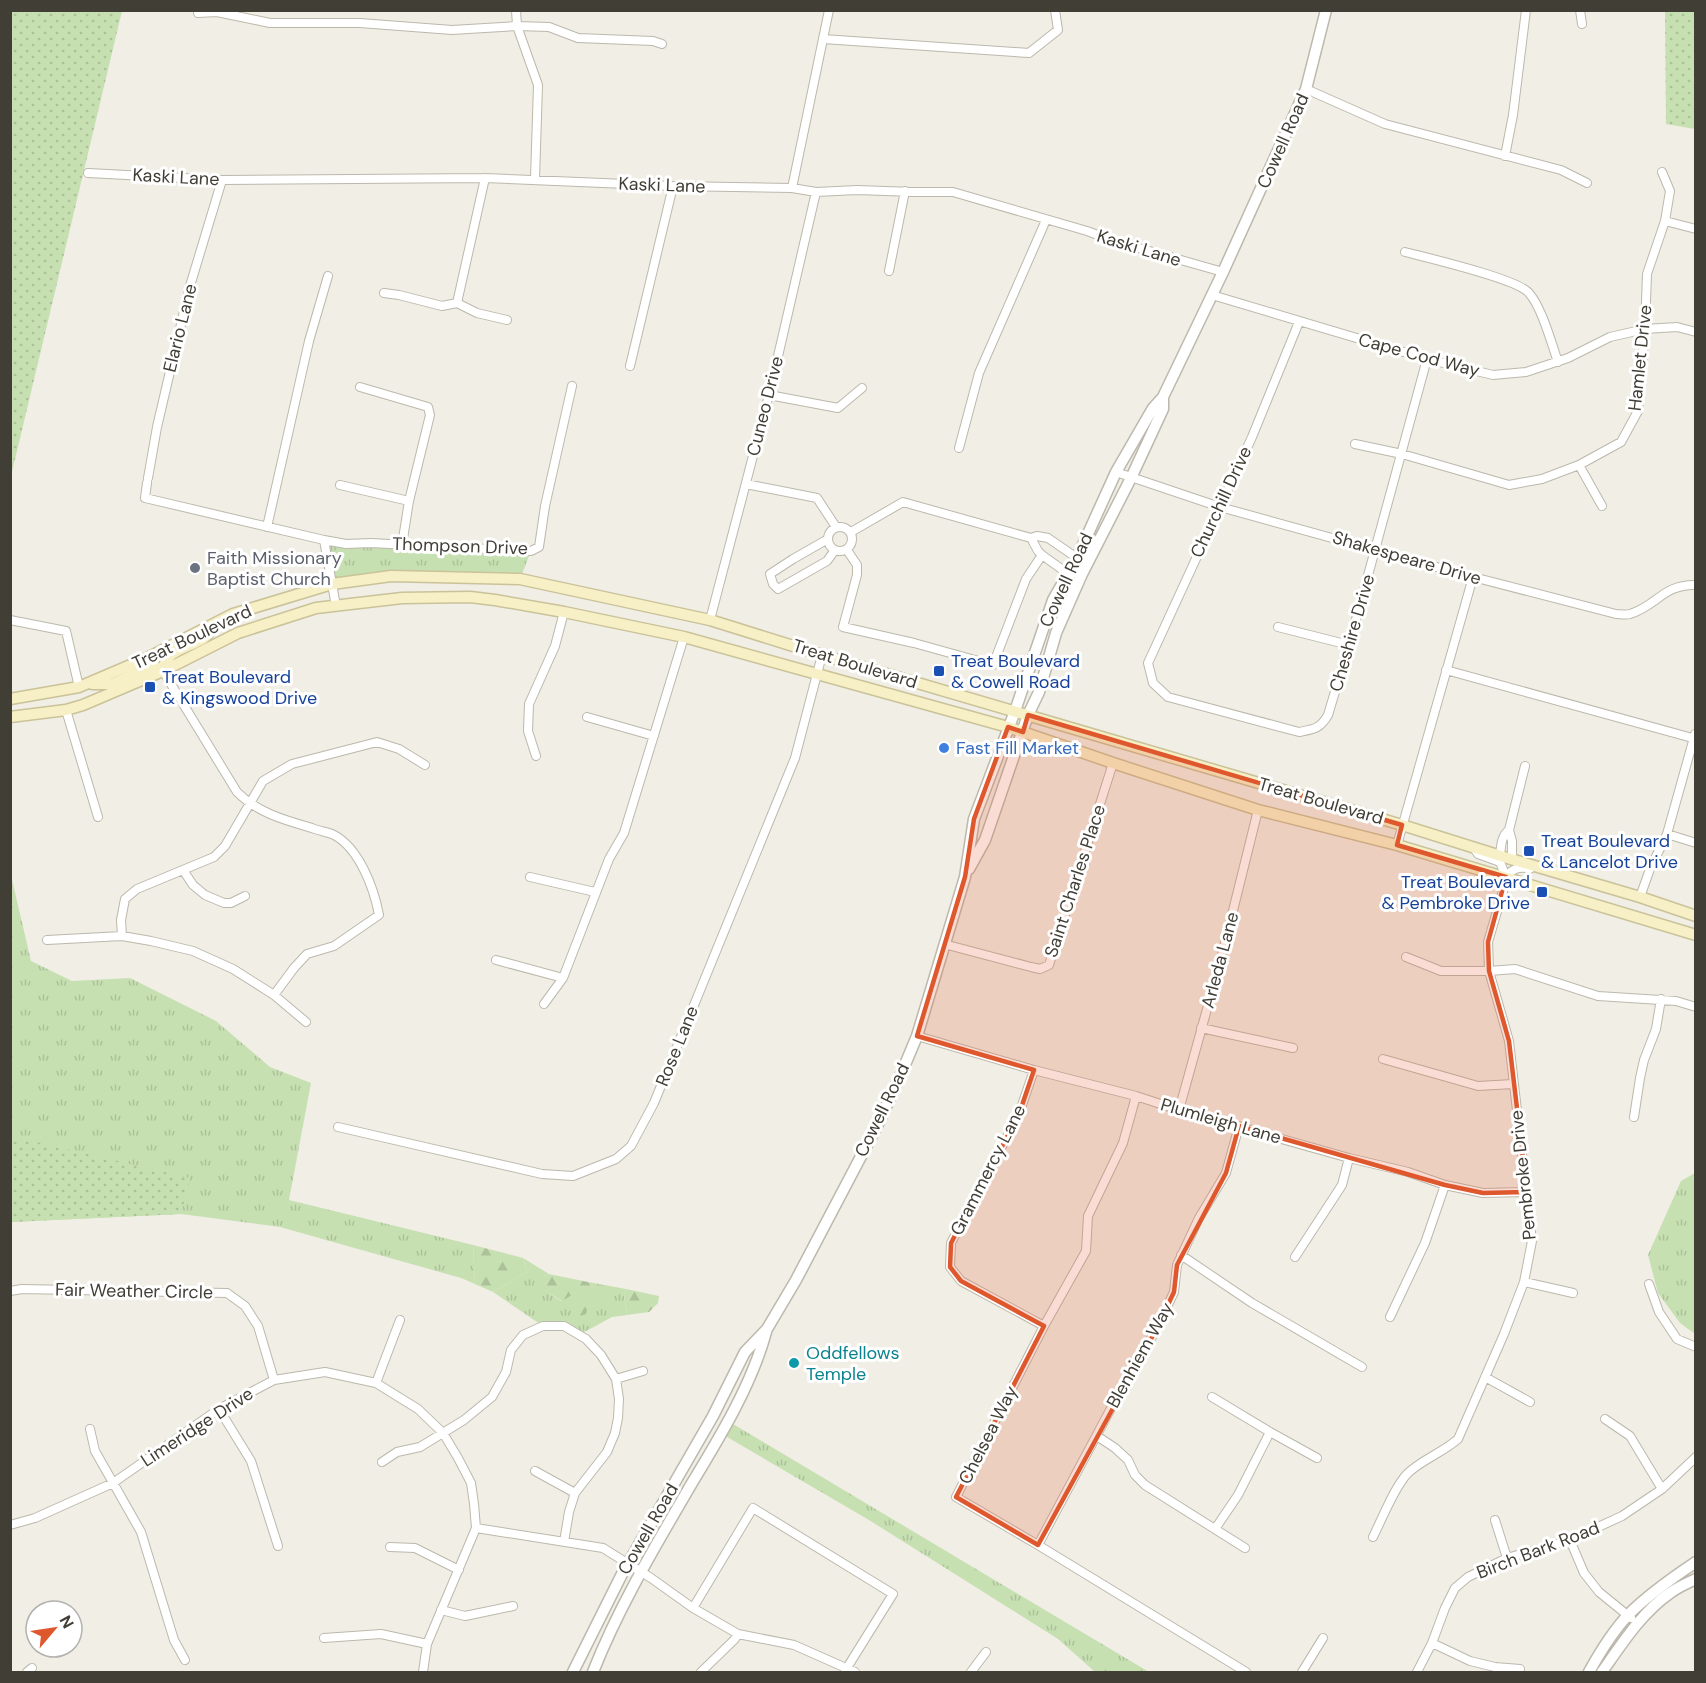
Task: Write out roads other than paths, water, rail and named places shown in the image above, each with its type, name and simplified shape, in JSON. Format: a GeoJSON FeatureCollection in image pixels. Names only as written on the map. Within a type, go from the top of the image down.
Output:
{"type":"FeatureCollection","features":[{"type":"Feature","properties":{"kind":"main road","name":"Treat Boulevard"},"geometry":{"type":"LineString","coordinates":[[10,699],[82,686],[147,658],[233,614],[333,584],[391,576],[520,579],[710,620],[1402,825],[1640,897],[1695,916]]}},
{"type":"Feature","properties":{"kind":"main road","name":"Treat Boulevard"},"geometry":{"type":"LineString","coordinates":[[10,717],[66,710],[83,705],[163,671],[237,633],[316,608],[402,598],[470,597],[564,612],[684,637],[818,674],[1008,727],[1258,810],[1396,845],[1671,927],[1695,937]]}},
{"type":"Feature","properties":{"kind":"main road"},"geometry":{"type":"LineString","coordinates":[[82,686],[112,684],[148,668],[156,667],[163,671],[163,666],[171,654],[205,637],[218,622]]}},
{"type":"Feature","properties":{"kind":"street"},"geometry":{"type":"LineString","coordinates":[[516,10],[517,26],[538,85],[535,179]]}},
{"type":"Feature","properties":{"kind":"street"},"geometry":{"type":"LineString","coordinates":[[792,188],[829,10]]}},
{"type":"Feature","properties":{"kind":"street"},"geometry":{"type":"LineString","coordinates":[[823,39],[1029,53],[1058,30],[1055,10]]}},
{"type":"Feature","properties":{"kind":"street","name":"Cowell Road"},"geometry":{"type":"LineString","coordinates":[[573,1672],[581,1652],[628,1563],[713,1416],[745,1352],[767,1329],[796,1280],[878,1124],[899,1079],[917,1035],[965,877],[974,819],[1015,711],[1053,600],[1077,558],[1116,472],[1162,397],[1223,272],[1306,89],[1326,10]]}},
{"type":"Feature","properties":{"kind":"street"},"geometry":{"type":"LineString","coordinates":[[1505,156],[1513,115],[1526,10]]}},
{"type":"Feature","properties":{"kind":"street"},"geometry":{"type":"LineString","coordinates":[[1580,10],[1582,24]]}},
{"type":"Feature","properties":{"kind":"street"},"geometry":{"type":"LineString","coordinates":[[198,13],[217,12],[270,23],[360,23],[452,30],[517,26],[549,27],[578,38],[653,41],[662,44]]}},
{"type":"Feature","properties":{"kind":"street"},"geometry":{"type":"LineString","coordinates":[[1306,89],[1385,124],[1561,170],[1587,183]]}},
{"type":"Feature","properties":{"kind":"street","name":"Hamlet Drive"},"geometry":{"type":"LineString","coordinates":[[1355,444],[1402,454],[1509,484],[1542,479],[1579,465],[1621,442],[1638,411],[1647,274],[1665,221],[1670,192],[1662,172]]}},
{"type":"Feature","properties":{"kind":"street","name":"Kaski Lane"},"geometry":{"type":"LineString","coordinates":[[88,173],[222,180],[485,178],[673,186],[792,188],[816,192],[857,190],[953,192],[1223,272]]}},
{"type":"Feature","properties":{"kind":"street"},"geometry":{"type":"LineString","coordinates":[[458,303],[485,178]]}},
{"type":"Feature","properties":{"kind":"street","name":"Elario Lane"},"geometry":{"type":"LineString","coordinates":[[144,498],[157,427],[190,286],[222,180]]}},
{"type":"Feature","properties":{"kind":"street"},"geometry":{"type":"LineString","coordinates":[[630,366],[673,186]]}},
{"type":"Feature","properties":{"kind":"street","name":"Cuneo Drive"},"geometry":{"type":"LineString","coordinates":[[710,620],[769,395],[816,192]]}},
{"type":"Feature","properties":{"kind":"street"},"geometry":{"type":"LineString","coordinates":[[889,271],[905,192]]}},
{"type":"Feature","properties":{"kind":"street"},"geometry":{"type":"LineString","coordinates":[[959,448],[979,373],[1046,220]]}},
{"type":"Feature","properties":{"kind":"street"},"geometry":{"type":"LineString","coordinates":[[1665,221],[1695,229]]}},
{"type":"Feature","properties":{"kind":"street"},"geometry":{"type":"LineString","coordinates":[[1405,252],[1510,281],[1528,291],[1538,309],[1558,362]]}},
{"type":"Feature","properties":{"kind":"street"},"geometry":{"type":"LineString","coordinates":[[267,527],[309,341],[328,276]]}},
{"type":"Feature","properties":{"kind":"street"},"geometry":{"type":"LineString","coordinates":[[384,293],[399,294],[442,306],[458,303],[477,313],[507,320]]}},
{"type":"Feature","properties":{"kind":"street","name":"Cape Cod Way"},"geometry":{"type":"LineString","coordinates":[[1212,295],[1427,359],[1493,375],[1526,372],[1558,362],[1610,337],[1645,329],[1677,327],[1695,332]]}},
{"type":"Feature","properties":{"kind":"street","name":"Churchill Drive"},"geometry":{"type":"LineString","coordinates":[[1299,322],[1252,437],[1148,663],[1153,683],[1168,697],[1299,732],[1315,729]]}},
{"type":"Feature","properties":{"kind":"street","name":"Cheshire Drive"},"geometry":{"type":"LineString","coordinates":[[1315,729],[1328,715],[1427,359]]}},
{"type":"Feature","properties":{"kind":"street","name":"Thompson Drive"},"geometry":{"type":"LineString","coordinates":[[144,498],[346,544],[531,551],[539,547],[545,506],[572,386]]}},
{"type":"Feature","properties":{"kind":"street"},"geometry":{"type":"LineString","coordinates":[[360,387],[428,407],[430,415],[409,501],[402,545]]}},
{"type":"Feature","properties":{"kind":"street"},"geometry":{"type":"LineString","coordinates":[[769,395],[838,408],[862,388]]}},
{"type":"Feature","properties":{"kind":"street","name":"Cowell Road"},"geometry":{"type":"LineString","coordinates":[[965,877],[985,840],[1028,715],[1039,692],[1056,633],[1082,574],[1163,409],[1162,397]]}},
{"type":"Feature","properties":{"kind":"street"},"geometry":{"type":"LineString","coordinates":[[1579,465],[1602,506]]}},
{"type":"Feature","properties":{"kind":"street","name":"Shakespeare Drive"},"geometry":{"type":"LineString","coordinates":[[1116,472],[1220,507],[1616,615],[1630,614],[1673,588],[1695,585]]}},
{"type":"Feature","properties":{"kind":"street"},"geometry":{"type":"LineString","coordinates":[[746,484],[817,498],[836,527]]}},
{"type":"Feature","properties":{"kind":"street"},"geometry":{"type":"LineString","coordinates":[[340,485],[409,501]]}},
{"type":"Feature","properties":{"kind":"street"},"geometry":{"type":"LineString","coordinates":[[851,532],[903,502],[1031,538],[1037,536],[1048,538],[1077,558],[1082,574],[1067,573],[1042,555],[1031,538]]}},
{"type":"Feature","properties":{"kind":"street"},"geometry":{"type":"LineString","coordinates":[[836,527],[844,527],[851,532],[853,540],[847,550],[838,551],[830,546],[828,539],[830,532],[836,527]]}},
{"type":"Feature","properties":{"kind":"street"},"geometry":{"type":"LineString","coordinates":[[828,539],[770,574],[773,584],[778,589],[827,561],[835,550]]}},
{"type":"Feature","properties":{"kind":"street"},"geometry":{"type":"LineString","coordinates":[[324,540],[336,606]]}},
{"type":"Feature","properties":{"kind":"street"},"geometry":{"type":"LineString","coordinates":[[847,550],[857,565],[857,575],[843,627],[914,643],[993,665],[1026,579],[1042,555]]}},
{"type":"Feature","properties":{"kind":"street"},"geometry":{"type":"LineString","coordinates":[[1396,845],[1473,577]]}},
{"type":"Feature","properties":{"kind":"street"},"geometry":{"type":"LineString","coordinates":[[536,756],[528,731],[528,704],[555,646],[564,612]]}},
{"type":"Feature","properties":{"kind":"street"},"geometry":{"type":"LineString","coordinates":[[10,620],[66,631],[82,686]]}},
{"type":"Feature","properties":{"kind":"street"},"geometry":{"type":"LineString","coordinates":[[1278,627],[1349,645]]}},
{"type":"Feature","properties":{"kind":"street"},"geometry":{"type":"LineString","coordinates":[[544,1004],[564,978],[595,892],[609,859],[624,833],[684,637]]}},
{"type":"Feature","properties":{"kind":"street","name":"Rose Lane"},"geometry":{"type":"LineString","coordinates":[[338,1127],[542,1174],[573,1176],[616,1160],[631,1146],[656,1097],[795,758],[822,655]]}},
{"type":"Feature","properties":{"kind":"street"},"geometry":{"type":"LineString","coordinates":[[1446,670],[1695,737],[1667,834],[1650,869],[1640,897]]}},
{"type":"Feature","properties":{"kind":"street"},"geometry":{"type":"LineString","coordinates":[[163,671],[230,782],[248,804],[273,817],[334,835],[351,849],[376,897],[379,915],[334,946],[307,954],[274,995]]}},
{"type":"Feature","properties":{"kind":"street"},"geometry":{"type":"LineString","coordinates":[[66,710],[98,817]]}},
{"type":"Feature","properties":{"kind":"street"},"geometry":{"type":"LineString","coordinates":[[587,717],[654,736]]}},
{"type":"Feature","properties":{"kind":"street"},"geometry":{"type":"LineString","coordinates":[[122,936],[121,920],[125,899],[137,889],[214,857],[225,846],[263,781],[292,764],[377,742],[399,749],[425,765]]}},
{"type":"Feature","properties":{"kind":"street","name":"Saint Charles Place"},"geometry":{"type":"LineString","coordinates":[[944,944],[1031,968],[1040,969],[1049,965],[1113,763]]}},
{"type":"Feature","properties":{"kind":"street"},"geometry":{"type":"LineString","coordinates":[[1512,860],[1512,841],[1509,830],[1525,766]]}},
{"type":"Feature","properties":{"kind":"street","name":"Arleda Lane"},"geometry":{"type":"LineString","coordinates":[[1179,1110],[1222,955],[1258,810]]}},
{"type":"Feature","properties":{"kind":"street"},"geometry":{"type":"LineString","coordinates":[[1500,856],[1503,838],[1509,830]]}},
{"type":"Feature","properties":{"kind":"street"},"geometry":{"type":"LineString","coordinates":[[1667,834],[1695,843]]}},
{"type":"Feature","properties":{"kind":"street"},"geometry":{"type":"LineString","coordinates":[[1474,848],[1478,854],[1500,862],[1506,878]]}},
{"type":"Feature","properties":{"kind":"street"},"geometry":{"type":"LineString","coordinates":[[1506,878],[1511,871],[1525,868],[1590,888],[1600,885]]}},
{"type":"Feature","properties":{"kind":"street"},"geometry":{"type":"LineString","coordinates":[[183,870],[193,885],[205,895],[224,903],[231,903],[244,896]]}},
{"type":"Feature","properties":{"kind":"street"},"geometry":{"type":"LineString","coordinates":[[530,878],[595,892]]}},
{"type":"Feature","properties":{"kind":"street","name":"Pembroke Drive"},"geometry":{"type":"LineString","coordinates":[[1373,1538],[1401,1481],[1414,1468],[1447,1449],[1458,1438],[1524,1282],[1532,1241],[1527,1192],[1509,1041],[1489,971],[1488,942],[1506,878]]}},
{"type":"Feature","properties":{"kind":"street"},"geometry":{"type":"LineString","coordinates":[[47,940],[122,936],[193,951],[233,969],[274,995],[306,1022]]}},
{"type":"Feature","properties":{"kind":"street"},"geometry":{"type":"LineString","coordinates":[[1406,957],[1441,971],[1515,969],[1598,996],[1661,999],[1695,1006]]}},
{"type":"Feature","properties":{"kind":"street"},"geometry":{"type":"LineString","coordinates":[[496,960],[564,978]]}},
{"type":"Feature","properties":{"kind":"street"},"geometry":{"type":"LineString","coordinates":[[1634,1117],[1644,1060],[1656,1029],[1661,999]]}},
{"type":"Feature","properties":{"kind":"street"},"geometry":{"type":"LineString","coordinates":[[1201,1028],[1293,1048]]}},
{"type":"Feature","properties":{"kind":"street","name":"Plumleigh Lane"},"geometry":{"type":"LineString","coordinates":[[917,1035],[1349,1158],[1408,1172],[1445,1185],[1483,1193],[1527,1192]]}},
{"type":"Feature","properties":{"kind":"street"},"geometry":{"type":"LineString","coordinates":[[1383,1059],[1478,1086],[1513,1084]]}},
{"type":"Feature","properties":{"kind":"street","name":"Grammercy Lane"},"geometry":{"type":"LineString","coordinates":[[1034,1070],[1019,1114],[951,1243],[950,1268],[961,1281],[1044,1326]]}},
{"type":"Feature","properties":{"kind":"street","name":"Chelsea Way"},"geometry":{"type":"LineString","coordinates":[[1137,1096],[1123,1143],[1088,1216],[1086,1251],[1044,1326],[956,1497],[1246,1672]]}},
{"type":"Feature","properties":{"kind":"street","name":"Blenhiem Way"},"geometry":{"type":"LineString","coordinates":[[1038,1545],[1124,1384],[1156,1330],[1174,1292],[1177,1265],[1181,1255],[1198,1218],[1226,1173],[1239,1126]]}},
{"type":"Feature","properties":{"kind":"street"},"geometry":{"type":"LineString","coordinates":[[1295,1257],[1342,1185],[1349,1158]]}},
{"type":"Feature","properties":{"kind":"street"},"geometry":{"type":"LineString","coordinates":[[1390,1317],[1425,1244],[1445,1185]]}},
{"type":"Feature","properties":{"kind":"street"},"geometry":{"type":"LineString","coordinates":[[1181,1255],[1252,1303],[1362,1367]]}},
{"type":"Feature","properties":{"kind":"street"},"geometry":{"type":"LineString","coordinates":[[1524,1282],[1573,1293]]}},
{"type":"Feature","properties":{"kind":"street"},"geometry":{"type":"LineString","coordinates":[[1649,1284],[1659,1312],[1677,1339],[1695,1347]]}},
{"type":"Feature","properties":{"kind":"street","name":"Fair Weather Circle"},"geometry":{"type":"LineString","coordinates":[[10,1291],[22,1289],[227,1293],[245,1306],[258,1326],[274,1380]]}},
{"type":"Feature","properties":{"kind":"street"},"geometry":{"type":"LineString","coordinates":[[376,1383],[400,1320]]}},
{"type":"Feature","properties":{"kind":"street"},"geometry":{"type":"LineString","coordinates":[[382,1462],[397,1452],[420,1447],[464,1420],[492,1397],[506,1372],[511,1350],[523,1335],[543,1326],[564,1326],[586,1339],[601,1355],[616,1379],[620,1399],[615,1433],[607,1452],[575,1493],[564,1542]]}},
{"type":"Feature","properties":{"kind":"street","name":"Cowell Road"},"geometry":{"type":"LineString","coordinates":[[593,1672],[641,1571],[722,1434],[759,1357],[767,1329]]}},
{"type":"Feature","properties":{"kind":"street"},"geometry":{"type":"LineString","coordinates":[[616,1379],[643,1371]]}},
{"type":"Feature","properties":{"kind":"street","name":"Limeridge Drive"},"geometry":{"type":"LineString","coordinates":[[10,1525],[35,1518],[112,1483],[219,1409],[274,1380],[325,1372],[376,1383],[418,1409],[443,1433],[471,1483],[476,1528],[426,1644],[423,1672]]}},
{"type":"Feature","properties":{"kind":"street"},"geometry":{"type":"LineString","coordinates":[[1485,1377],[1530,1402]]}},
{"type":"Feature","properties":{"kind":"street"},"geometry":{"type":"LineString","coordinates":[[1212,1397],[1317,1458]]}},
{"type":"Feature","properties":{"kind":"street"},"geometry":{"type":"LineString","coordinates":[[219,1409],[251,1461],[278,1546]]}},
{"type":"Feature","properties":{"kind":"street"},"geometry":{"type":"LineString","coordinates":[[1605,1419],[1630,1436],[1662,1489]]}},
{"type":"Feature","properties":{"kind":"street"},"geometry":{"type":"LineString","coordinates":[[90,1429],[95,1451],[141,1532],[174,1640],[185,1660]]}},
{"type":"Feature","properties":{"kind":"street"},"geometry":{"type":"LineString","coordinates":[[1215,1529],[1238,1495],[1270,1432]]}},
{"type":"Feature","properties":{"kind":"street"},"geometry":{"type":"LineString","coordinates":[[1097,1436],[1128,1460],[1135,1475],[1145,1485],[1245,1548]]}},
{"type":"Feature","properties":{"kind":"street","name":"Birch Bark Road"},"geometry":{"type":"LineString","coordinates":[[1417,1672],[1455,1588],[1468,1577],[1507,1558],[1570,1540],[1622,1516],[1662,1489],[1695,1457]]}},
{"type":"Feature","properties":{"kind":"street"},"geometry":{"type":"LineString","coordinates":[[536,1471],[575,1493]]}},
{"type":"Feature","properties":{"kind":"street"},"geometry":{"type":"LineString","coordinates":[[693,1608],[753,1508],[893,1594],[845,1670]]}},
{"type":"Feature","properties":{"kind":"street"},"geometry":{"type":"LineString","coordinates":[[1495,1520],[1507,1558]]}},
{"type":"Feature","properties":{"kind":"street"},"geometry":{"type":"LineString","coordinates":[[476,1528],[603,1548],[641,1571],[693,1608],[738,1634],[794,1645],[845,1670],[855,1672]]}},
{"type":"Feature","properties":{"kind":"street"},"geometry":{"type":"LineString","coordinates":[[1570,1540],[1584,1573],[1599,1592],[1638,1623]]}},
{"type":"Feature","properties":{"kind":"street"},"geometry":{"type":"LineString","coordinates":[[390,1547],[415,1548],[459,1569]]}},
{"type":"Feature","properties":{"kind":"street"},"geometry":{"type":"LineString","coordinates":[[1589,1672],[1610,1638],[1628,1615],[1664,1584],[1695,1562]]}},
{"type":"Feature","properties":{"kind":"street"},"geometry":{"type":"LineString","coordinates":[[1602,1672],[1638,1623],[1670,1593],[1695,1579]]}},
{"type":"Feature","properties":{"kind":"street"},"geometry":{"type":"LineString","coordinates":[[441,1610],[465,1616],[513,1606]]}},
{"type":"Feature","properties":{"kind":"street"},"geometry":{"type":"LineString","coordinates":[[324,1638],[381,1634],[426,1644]]}},
{"type":"Feature","properties":{"kind":"street"},"geometry":{"type":"LineString","coordinates":[[701,1672],[738,1634]]}},
{"type":"Feature","properties":{"kind":"street"},"geometry":{"type":"LineString","coordinates":[[1302,1672],[1323,1638]]}},
{"type":"Feature","properties":{"kind":"street"},"geometry":{"type":"LineString","coordinates":[[1432,1643],[1470,1662],[1495,1667],[1520,1668]]}},
{"type":"Feature","properties":{"kind":"street"},"geometry":{"type":"LineString","coordinates":[[971,1672],[986,1652]]}},
{"type":"Feature","properties":{"kind":"place","name":"Faith Missionary Baptist Church"},"geometry":{"type":"Point","coordinates":[195,568]}},
{"type":"Feature","properties":{"kind":"place","name":"Treat Boulevard & Cowell Road"},"geometry":{"type":"Point","coordinates":[939,671]}},
{"type":"Feature","properties":{"kind":"place","name":"Treat Boulevard & Kingswood Drive"},"geometry":{"type":"Point","coordinates":[150,687]}},
{"type":"Feature","properties":{"kind":"place","name":"Fast Fill Market"},"geometry":{"type":"Point","coordinates":[944,748]}},
{"type":"Feature","properties":{"kind":"place","name":"Treat Boulevard & Lancelot Drive"},"geometry":{"type":"Point","coordinates":[1529,851]}},
{"type":"Feature","properties":{"kind":"place","name":"Treat Boulevard & Pembroke Drive"},"geometry":{"type":"Point","coordinates":[1542,892]}},
{"type":"Feature","properties":{"kind":"place","name":"Oddfellows Temple"},"geometry":{"type":"Point","coordinates":[794,1363]}}]}
